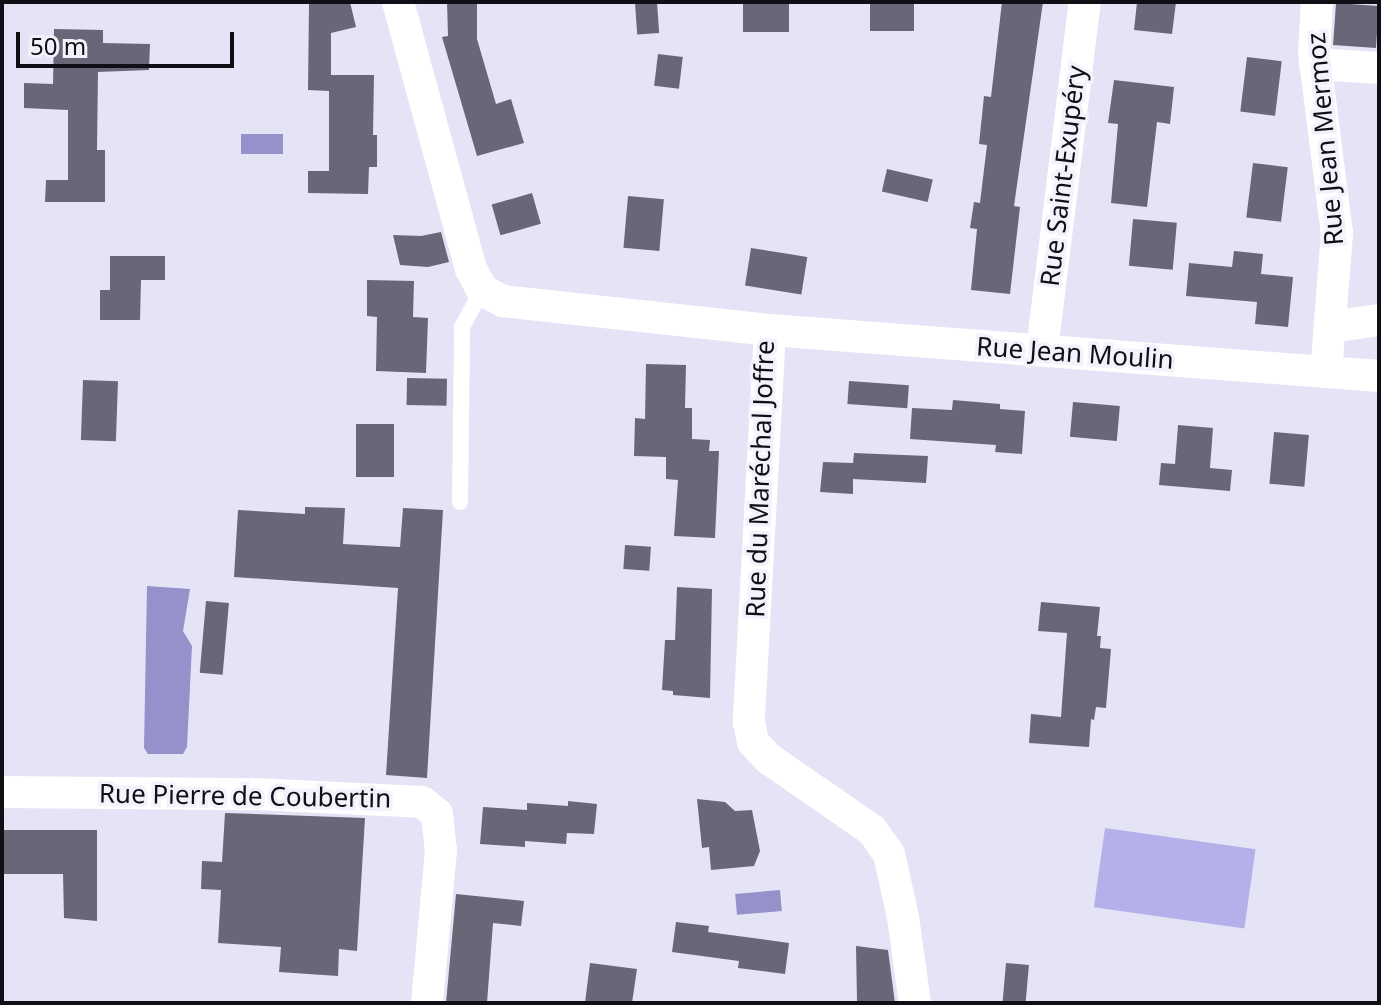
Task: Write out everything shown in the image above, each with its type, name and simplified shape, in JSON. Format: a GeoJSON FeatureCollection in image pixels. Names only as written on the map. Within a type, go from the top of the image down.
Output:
{"type":"FeatureCollection","features":[{"type":"Feature","properties":{"kind":"street"},"geometry":{"type":"LineString","coordinates":[[398,2],[471,269],[482,290]]}},
{"type":"Feature","properties":{"kind":"street","name":"Rue Saint-Exupéry"},"geometry":{"type":"LineString","coordinates":[[1042,350],[1085,2]]}},
{"type":"Feature","properties":{"kind":"street","name":"Rue Jean Mermoz"},"geometry":{"type":"LineString","coordinates":[[1317,2],[1315,64],[1336,221],[1326,372]]}},
{"type":"Feature","properties":{"kind":"street"},"geometry":{"type":"LineString","coordinates":[[1315,64],[1379,68]]}},
{"type":"Feature","properties":{"kind":"street","name":"Rue du Maréchal Joffre"},"geometry":{"type":"LineString","coordinates":[[482,290],[503,301],[770,330],[749,722],[753,742],[769,759],[872,830],[889,854],[915,1003]]}},
{"type":"Feature","properties":{"kind":"street"},"geometry":{"type":"LineString","coordinates":[[1330,327],[1379,320]]}},
{"type":"Feature","properties":{"kind":"street","name":"Rue Jean Moulin"},"geometry":{"type":"LineString","coordinates":[[770,330],[1379,376]]}},
{"type":"Feature","properties":{"kind":"street","name":"Rue Pierre de Coubertin"},"geometry":{"type":"LineString","coordinates":[[2,792],[255,794],[422,802],[437,814],[441,850],[427,1003]]}},
{"type":"Feature","properties":{"kind":"lane"},"geometry":{"type":"LineString","coordinates":[[460,502],[462,327],[482,290]]}},
{"type":"Feature","properties":{"kind":"shaded area"},"geometry":{"type":"Polygon","coordinates":[[[241,134],[283,134],[283,154],[241,154],[241,134]]]}},
{"type":"Feature","properties":{"kind":"shaded area"},"geometry":{"type":"Polygon","coordinates":[[[147,586],[190,589],[183,631],[192,646],[187,747],[183,754],[148,754],[144,748],[147,586]]]}},
{"type":"Feature","properties":{"kind":"shaded area"},"geometry":{"type":"Polygon","coordinates":[[[1105,828],[1256,849],[1244,928],[1094,907],[1105,828]]]}},
{"type":"Feature","properties":{"kind":"shaded area"},"geometry":{"type":"Polygon","coordinates":[[[780,890],[782,911],[737,915],[735,894],[780,890]]]}},
{"type":"Feature","properties":{"kind":"building"},"geometry":{"type":"Polygon","coordinates":[[[309,2],[350,2],[356,27],[331,33],[331,75],[374,75],[373,135],[377,135],[377,167],[369,167],[368,194],[308,193],[308,171],[329,171],[329,91],[308,90],[309,2]]]}},
{"type":"Feature","properties":{"kind":"building"},"geometry":{"type":"Polygon","coordinates":[[[447,2],[477,2],[477,39],[496,104],[511,99],[524,143],[477,156],[442,37],[448,36],[447,2]]]}},
{"type":"Feature","properties":{"kind":"building"},"geometry":{"type":"Polygon","coordinates":[[[657,2],[659,33],[637,34],[635,4],[657,2]]]}},
{"type":"Feature","properties":{"kind":"building"},"geometry":{"type":"Polygon","coordinates":[[[743,2],[789,2],[789,32],[743,32],[743,2]]]}},
{"type":"Feature","properties":{"kind":"building"},"geometry":{"type":"Polygon","coordinates":[[[870,2],[914,2],[914,31],[870,31],[870,2]]]}},
{"type":"Feature","properties":{"kind":"building"},"geometry":{"type":"Polygon","coordinates":[[[1002,2],[1043,2],[1014,206],[1020,207],[1010,294],[971,290],[977,229],[970,228],[974,202],[980,203],[987,145],[979,144],[984,96],[991,97],[1002,2]]]}},
{"type":"Feature","properties":{"kind":"building"},"geometry":{"type":"Polygon","coordinates":[[[1137,2],[1176,2],[1172,34],[1134,30],[1137,2]]]}},
{"type":"Feature","properties":{"kind":"building"},"geometry":{"type":"Polygon","coordinates":[[[1336,3],[1379,6],[1376,48],[1333,45],[1336,3]]]}},
{"type":"Feature","properties":{"kind":"building"},"geometry":{"type":"Polygon","coordinates":[[[54,29],[103,30],[103,43],[150,44],[149,70],[98,72],[97,150],[105,150],[105,202],[45,202],[46,180],[68,180],[68,110],[24,108],[24,83],[53,84],[54,29]]]}},
{"type":"Feature","properties":{"kind":"building"},"geometry":{"type":"Polygon","coordinates":[[[658,54],[683,57],[679,89],[654,86],[658,54]]]}},
{"type":"Feature","properties":{"kind":"building"},"geometry":{"type":"Polygon","coordinates":[[[1247,57],[1282,61],[1275,116],[1240,112],[1247,57]]]}},
{"type":"Feature","properties":{"kind":"building"},"geometry":{"type":"Polygon","coordinates":[[[1114,80],[1174,87],[1170,124],[1157,122],[1147,207],[1111,203],[1118,124],[1108,123],[1114,80]]]}},
{"type":"Feature","properties":{"kind":"building"},"geometry":{"type":"Polygon","coordinates":[[[1253,163],[1288,167],[1281,222],[1246,218],[1253,163]]]}},
{"type":"Feature","properties":{"kind":"building"},"geometry":{"type":"Polygon","coordinates":[[[887,169],[933,180],[928,202],[882,191],[887,169]]]}},
{"type":"Feature","properties":{"kind":"building"},"geometry":{"type":"Polygon","coordinates":[[[532,193],[541,224],[500,235],[492,205],[532,193]]]}},
{"type":"Feature","properties":{"kind":"building"},"geometry":{"type":"Polygon","coordinates":[[[628,196],[664,199],[659,251],[623,248],[628,196]]]}},
{"type":"Feature","properties":{"kind":"building"},"geometry":{"type":"Polygon","coordinates":[[[1133,219],[1177,223],[1173,270],[1129,266],[1133,219]]]}},
{"type":"Feature","properties":{"kind":"building"},"geometry":{"type":"Polygon","coordinates":[[[441,232],[449,262],[428,267],[400,265],[393,235],[421,236],[441,232]]]}},
{"type":"Feature","properties":{"kind":"building"},"geometry":{"type":"Polygon","coordinates":[[[751,248],[807,257],[801,294],[745,286],[751,248]]]}},
{"type":"Feature","properties":{"kind":"building"},"geometry":{"type":"Polygon","coordinates":[[[1234,251],[1263,254],[1261,274],[1293,277],[1288,327],[1255,324],[1257,302],[1186,296],[1189,263],[1232,267],[1234,251]]]}},
{"type":"Feature","properties":{"kind":"building"},"geometry":{"type":"Polygon","coordinates":[[[110,256],[165,256],[165,280],[141,280],[140,320],[100,320],[100,290],[110,290],[110,256]]]}},
{"type":"Feature","properties":{"kind":"building"},"geometry":{"type":"Polygon","coordinates":[[[367,280],[414,281],[413,317],[428,318],[426,373],[376,371],[377,317],[367,316],[367,280]]]}},
{"type":"Feature","properties":{"kind":"building"},"geometry":{"type":"Polygon","coordinates":[[[646,364],[686,365],[685,408],[692,408],[692,439],[710,440],[709,451],[719,451],[715,538],[674,536],[678,480],[666,479],[666,457],[634,456],[635,418],[645,419],[646,364]]]}},
{"type":"Feature","properties":{"kind":"building"},"geometry":{"type":"Polygon","coordinates":[[[407,378],[447,379],[447,406],[407,405],[407,378]]]}},
{"type":"Feature","properties":{"kind":"building"},"geometry":{"type":"Polygon","coordinates":[[[83,380],[118,381],[116,441],[81,440],[83,380]]]}},
{"type":"Feature","properties":{"kind":"building"},"geometry":{"type":"Polygon","coordinates":[[[849,381],[909,385],[907,408],[847,404],[849,381]]]}},
{"type":"Feature","properties":{"kind":"building"},"geometry":{"type":"Polygon","coordinates":[[[953,400],[1000,404],[1000,409],[1025,411],[1022,454],[995,452],[996,445],[910,439],[912,408],[952,410],[953,400]]]}},
{"type":"Feature","properties":{"kind":"building"},"geometry":{"type":"Polygon","coordinates":[[[1073,402],[1120,406],[1117,441],[1070,437],[1073,402]]]}},
{"type":"Feature","properties":{"kind":"building"},"geometry":{"type":"Polygon","coordinates":[[[356,424],[394,424],[394,477],[356,477],[356,424]]]}},
{"type":"Feature","properties":{"kind":"building"},"geometry":{"type":"Polygon","coordinates":[[[1178,425],[1213,428],[1210,468],[1232,470],[1230,491],[1159,485],[1161,463],[1175,464],[1178,425]]]}},
{"type":"Feature","properties":{"kind":"building"},"geometry":{"type":"Polygon","coordinates":[[[1274,432],[1309,435],[1304,487],[1269,484],[1274,432]]]}},
{"type":"Feature","properties":{"kind":"building"},"geometry":{"type":"Polygon","coordinates":[[[854,453],[928,456],[926,483],[853,479],[853,494],[820,492],[823,462],[853,463],[854,453]]]}},
{"type":"Feature","properties":{"kind":"building"},"geometry":{"type":"Polygon","coordinates":[[[305,507],[345,508],[343,544],[400,547],[403,508],[443,510],[427,778],[386,775],[398,588],[234,577],[238,510],[305,514],[305,507]]]}},
{"type":"Feature","properties":{"kind":"building"},"geometry":{"type":"Polygon","coordinates":[[[625,545],[651,547],[649,571],[623,569],[625,545]]]}},
{"type":"Feature","properties":{"kind":"building"},"geometry":{"type":"Polygon","coordinates":[[[677,587],[712,589],[710,698],[673,695],[673,691],[662,690],[665,640],[675,640],[677,587]]]}},
{"type":"Feature","properties":{"kind":"building"},"geometry":{"type":"Polygon","coordinates":[[[206,601],[229,603],[223,675],[200,673],[206,601]]]}},
{"type":"Feature","properties":{"kind":"building"},"geometry":{"type":"Polygon","coordinates":[[[1041,602],[1100,607],[1097,636],[1101,636],[1100,648],[1111,649],[1106,708],[1096,707],[1094,720],[1091,719],[1089,747],[1029,743],[1031,714],[1061,717],[1067,633],[1038,631],[1041,602]]]}},
{"type":"Feature","properties":{"kind":"building"},"geometry":{"type":"Polygon","coordinates":[[[697,799],[725,802],[735,811],[752,810],[760,851],[754,866],[711,870],[709,847],[702,848],[697,799]]]}},
{"type":"Feature","properties":{"kind":"building"},"geometry":{"type":"Polygon","coordinates":[[[568,801],[597,804],[594,834],[567,833],[566,844],[525,841],[525,847],[480,844],[483,807],[527,810],[527,803],[568,806],[568,801]]]}},
{"type":"Feature","properties":{"kind":"building"},"geometry":{"type":"Polygon","coordinates":[[[225,813],[365,818],[357,951],[339,949],[338,976],[279,972],[281,947],[218,943],[221,890],[201,889],[202,861],[222,862],[225,813]]]}},
{"type":"Feature","properties":{"kind":"building"},"geometry":{"type":"Polygon","coordinates":[[[2,830],[97,830],[97,921],[64,918],[63,874],[2,874],[2,830]]]}},
{"type":"Feature","properties":{"kind":"building"},"geometry":{"type":"Polygon","coordinates":[[[456,894],[524,901],[521,926],[493,923],[487,1003],[446,1003],[456,894]]]}},
{"type":"Feature","properties":{"kind":"building"},"geometry":{"type":"Polygon","coordinates":[[[676,922],[709,926],[708,932],[789,943],[785,974],[738,968],[739,961],[672,952],[676,922]]]}},
{"type":"Feature","properties":{"kind":"building"},"geometry":{"type":"Polygon","coordinates":[[[856,946],[888,950],[895,1003],[857,1001],[856,946]]]}},
{"type":"Feature","properties":{"kind":"building"},"geometry":{"type":"Polygon","coordinates":[[[590,963],[637,969],[632,1003],[585,1003],[590,963]]]}},
{"type":"Feature","properties":{"kind":"building"},"geometry":{"type":"Polygon","coordinates":[[[1006,963],[1029,965],[1026,1003],[1003,1003],[1006,963]]]}}]}
